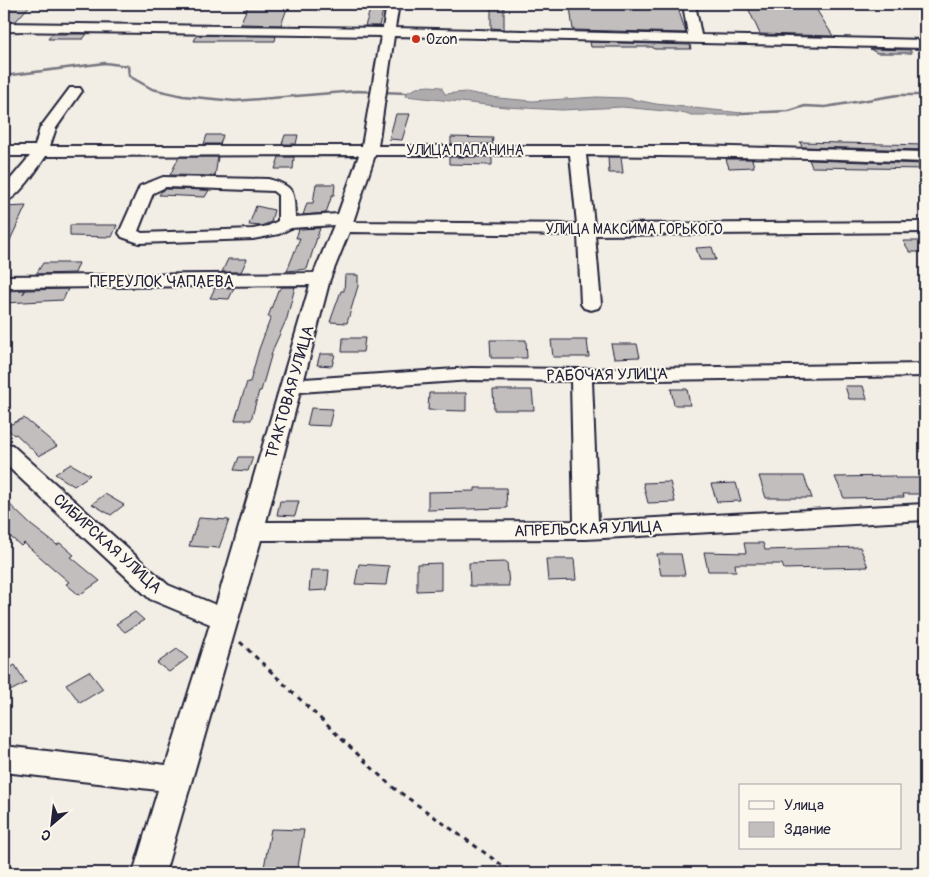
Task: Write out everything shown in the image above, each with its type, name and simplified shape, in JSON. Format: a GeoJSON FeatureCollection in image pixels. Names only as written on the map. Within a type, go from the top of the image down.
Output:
{"type":"FeatureCollection","features":[{"type":"Feature","properties":{"kind":"street","name":"ТРАКТОВАЯ УЛИЦА"},"geometry":{"type":"LineString","coordinates":[[149,873],[250,531],[321,279],[344,223],[369,150],[393,4]]}},
{"type":"Feature","properties":{"kind":"street"},"geometry":{"type":"LineString","coordinates":[[689,4],[695,38]]}},
{"type":"Feature","properties":{"kind":"street"},"geometry":{"type":"LineString","coordinates":[[4,27],[388,32],[925,44]]}},
{"type":"Feature","properties":{"kind":"street"},"geometry":{"type":"LineString","coordinates":[[4,197],[41,152],[48,128],[75,91]]}},
{"type":"Feature","properties":{"kind":"street"},"geometry":{"type":"LineString","coordinates":[[577,150],[586,228],[591,304]]}},
{"type":"Feature","properties":{"kind":"street","name":"УЛИЦА ПАПАНИНА"},"geometry":{"type":"LineString","coordinates":[[4,151],[577,150],[830,153],[925,157]]}},
{"type":"Feature","properties":{"kind":"street","name":"УЛИЦА МАКСИМА ГОРЬКОГО"},"geometry":{"type":"LineString","coordinates":[[287,223],[286,194],[279,187],[268,184],[163,182],[146,190],[128,232],[139,238],[253,234],[273,230],[287,223],[344,223],[489,230],[925,227]]}},
{"type":"Feature","properties":{"kind":"street","name":"ПЕРЕУЛОК ЧАПАЕВА"},"geometry":{"type":"LineString","coordinates":[[4,282],[321,279]]}},
{"type":"Feature","properties":{"kind":"street"},"geometry":{"type":"LineString","coordinates":[[920,370],[925,390]]}},
{"type":"Feature","properties":{"kind":"street","name":"РАБОЧАЯ УЛИЦА"},"geometry":{"type":"LineString","coordinates":[[290,386],[471,374],[581,375],[920,370]]}},
{"type":"Feature","properties":{"kind":"street"},"geometry":{"type":"LineString","coordinates":[[581,375],[586,530]]}},
{"type":"Feature","properties":{"kind":"street","name":"СИБИРСКАЯ УЛИЦА"},"geometry":{"type":"LineString","coordinates":[[4,450],[159,592],[224,619]]}},
{"type":"Feature","properties":{"kind":"street","name":"АПРЕЛЬСКАЯ УЛИЦА"},"geometry":{"type":"LineString","coordinates":[[250,531],[586,530],[925,512]]}},
{"type":"Feature","properties":{"kind":"street"},"geometry":{"type":"LineString","coordinates":[[4,759],[176,779]]}},
{"type":"Feature","properties":{"kind":"path"},"geometry":{"type":"LineString","coordinates":[[224,619],[236,638],[391,786],[513,873]]}},
{"type":"Feature","properties":{"kind":"shaded area"},"geometry":{"type":"Polygon","coordinates":[[[419,87],[441,87],[445,94],[466,92],[498,98],[532,101],[597,97],[626,98],[656,104],[742,113],[738,115],[691,115],[622,107],[562,110],[506,107],[405,96],[406,93],[419,87]]]}},
{"type":"Feature","properties":{"kind":"building"},"geometry":{"type":"Polygon","coordinates":[[[13,4],[31,4],[16,21],[4,21],[4,15],[13,4]]]}},
{"type":"Feature","properties":{"kind":"building"},"geometry":{"type":"Polygon","coordinates":[[[248,6],[288,6],[281,25],[240,24],[248,6]]]}},
{"type":"Feature","properties":{"kind":"building"},"geometry":{"type":"Polygon","coordinates":[[[371,7],[384,7],[379,26],[365,26],[371,7]]]}},
{"type":"Feature","properties":{"kind":"building"},"geometry":{"type":"Polygon","coordinates":[[[491,7],[504,7],[504,29],[491,28],[491,7]]]}},
{"type":"Feature","properties":{"kind":"building"},"geometry":{"type":"Polygon","coordinates":[[[570,7],[678,8],[686,33],[573,30],[570,7]]]}},
{"type":"Feature","properties":{"kind":"building"},"geometry":{"type":"Polygon","coordinates":[[[748,8],[816,9],[833,36],[760,34],[748,8]]]}},
{"type":"Feature","properties":{"kind":"building"},"geometry":{"type":"Polygon","coordinates":[[[52,34],[87,34],[83,39],[48,39],[52,34]]]}},
{"type":"Feature","properties":{"kind":"building"},"geometry":{"type":"Polygon","coordinates":[[[197,35],[276,36],[275,41],[194,41],[197,35]]]}},
{"type":"Feature","properties":{"kind":"building"},"geometry":{"type":"Polygon","coordinates":[[[590,42],[690,45],[691,49],[591,47],[590,42]]]}},
{"type":"Feature","properties":{"kind":"building"},"geometry":{"type":"Polygon","coordinates":[[[870,49],[910,50],[912,53],[877,53],[870,49]]]}},
{"type":"Feature","properties":{"kind":"building"},"geometry":{"type":"Polygon","coordinates":[[[396,114],[410,114],[402,140],[389,139],[396,114]]]}},
{"type":"Feature","properties":{"kind":"building"},"geometry":{"type":"Polygon","coordinates":[[[207,135],[223,135],[220,144],[204,144],[207,135]]]}},
{"type":"Feature","properties":{"kind":"building"},"geometry":{"type":"Polygon","coordinates":[[[285,135],[298,135],[296,144],[282,144],[285,135]]]}},
{"type":"Feature","properties":{"kind":"building"},"geometry":{"type":"Polygon","coordinates":[[[451,137],[493,138],[492,144],[451,144],[451,137]]]}},
{"type":"Feature","properties":{"kind":"building"},"geometry":{"type":"Polygon","coordinates":[[[800,142],[925,145],[925,150],[802,147],[800,142]]]}},
{"type":"Feature","properties":{"kind":"building"},"geometry":{"type":"Polygon","coordinates":[[[179,157],[218,157],[215,176],[170,175],[179,157]]]}},
{"type":"Feature","properties":{"kind":"building"},"geometry":{"type":"Polygon","coordinates":[[[279,157],[294,157],[293,169],[275,169],[279,157]]]}},
{"type":"Feature","properties":{"kind":"building"},"geometry":{"type":"Polygon","coordinates":[[[449,157],[492,157],[492,165],[449,164],[449,157]]]}},
{"type":"Feature","properties":{"kind":"building"},"geometry":{"type":"Polygon","coordinates":[[[608,157],[621,157],[623,173],[609,173],[608,157]]]}},
{"type":"Feature","properties":{"kind":"building"},"geometry":{"type":"Polygon","coordinates":[[[726,159],[752,159],[754,167],[729,168],[726,159]]]}},
{"type":"Feature","properties":{"kind":"building"},"geometry":{"type":"Polygon","coordinates":[[[809,160],[925,164],[925,169],[812,167],[809,160]]]}},
{"type":"Feature","properties":{"kind":"building"},"geometry":{"type":"Polygon","coordinates":[[[316,184],[335,184],[334,195],[332,195],[326,213],[303,215],[307,203],[313,203],[316,184]]]}},
{"type":"Feature","properties":{"kind":"building"},"geometry":{"type":"Polygon","coordinates":[[[166,189],[209,190],[205,197],[159,195],[166,189]]]}},
{"type":"Feature","properties":{"kind":"building"},"geometry":{"type":"Polygon","coordinates":[[[26,206],[4,253],[4,207],[26,206]]]}},
{"type":"Feature","properties":{"kind":"building"},"geometry":{"type":"Polygon","coordinates":[[[256,206],[274,210],[271,222],[261,226],[249,225],[256,206]]]}},
{"type":"Feature","properties":{"kind":"building"},"geometry":{"type":"Polygon","coordinates":[[[70,225],[117,225],[112,237],[70,236],[70,225]]]}},
{"type":"Feature","properties":{"kind":"building"},"geometry":{"type":"Polygon","coordinates":[[[320,228],[307,269],[287,271],[300,238],[296,238],[299,229],[320,228]]]}},
{"type":"Feature","properties":{"kind":"building"},"geometry":{"type":"Polygon","coordinates":[[[903,241],[919,241],[925,252],[910,252],[903,241]]]}},
{"type":"Feature","properties":{"kind":"building"},"geometry":{"type":"Polygon","coordinates":[[[712,247],[716,260],[700,260],[696,248],[712,247]]]}},
{"type":"Feature","properties":{"kind":"building"},"geometry":{"type":"Polygon","coordinates":[[[228,259],[247,259],[241,272],[222,272],[228,259]]]}},
{"type":"Feature","properties":{"kind":"building"},"geometry":{"type":"Polygon","coordinates":[[[43,263],[79,263],[75,273],[36,274],[43,263]]]}},
{"type":"Feature","properties":{"kind":"building"},"geometry":{"type":"Polygon","coordinates":[[[345,275],[358,275],[358,286],[347,323],[330,322],[341,291],[344,291],[345,275]]]}},
{"type":"Feature","properties":{"kind":"building"},"geometry":{"type":"Polygon","coordinates":[[[282,287],[295,287],[287,318],[273,349],[251,420],[235,420],[247,382],[250,382],[259,349],[271,317],[268,317],[278,290],[282,287]]]}},
{"type":"Feature","properties":{"kind":"building"},"geometry":{"type":"Polygon","coordinates":[[[215,288],[234,288],[229,299],[210,298],[215,288]]]}},
{"type":"Feature","properties":{"kind":"building"},"geometry":{"type":"Polygon","coordinates":[[[68,289],[63,300],[4,303],[6,291],[25,290],[23,294],[26,290],[68,289]]]}},
{"type":"Feature","properties":{"kind":"building"},"geometry":{"type":"Polygon","coordinates":[[[343,338],[365,338],[363,352],[342,352],[343,338]]]}},
{"type":"Feature","properties":{"kind":"building"},"geometry":{"type":"Polygon","coordinates":[[[490,340],[526,340],[527,358],[491,358],[490,340]]]}},
{"type":"Feature","properties":{"kind":"building"},"geometry":{"type":"Polygon","coordinates":[[[551,340],[587,340],[589,357],[553,357],[551,340]]]}},
{"type":"Feature","properties":{"kind":"building"},"geometry":{"type":"Polygon","coordinates":[[[611,344],[637,344],[640,357],[614,358],[611,344]]]}},
{"type":"Feature","properties":{"kind":"building"},"geometry":{"type":"Polygon","coordinates":[[[320,354],[335,354],[332,366],[317,365],[320,354]]]}},
{"type":"Feature","properties":{"kind":"building"},"geometry":{"type":"Polygon","coordinates":[[[845,386],[863,386],[867,399],[849,399],[845,386]]]}},
{"type":"Feature","properties":{"kind":"building"},"geometry":{"type":"Polygon","coordinates":[[[671,389],[687,389],[690,405],[674,405],[671,389]]]}},
{"type":"Feature","properties":{"kind":"building"},"geometry":{"type":"Polygon","coordinates":[[[493,390],[532,390],[534,410],[494,410],[493,390]]]}},
{"type":"Feature","properties":{"kind":"building"},"geometry":{"type":"Polygon","coordinates":[[[429,393],[466,393],[466,411],[428,410],[429,393]]]}},
{"type":"Feature","properties":{"kind":"building"},"geometry":{"type":"Polygon","coordinates":[[[311,408],[333,409],[329,426],[307,425],[311,408]]]}},
{"type":"Feature","properties":{"kind":"building"},"geometry":{"type":"Polygon","coordinates":[[[24,418],[57,446],[39,456],[16,434],[14,435],[5,427],[24,418]]]}},
{"type":"Feature","properties":{"kind":"building"},"geometry":{"type":"Polygon","coordinates":[[[239,457],[253,457],[248,471],[234,470],[239,457]]]}},
{"type":"Feature","properties":{"kind":"building"},"geometry":{"type":"Polygon","coordinates":[[[71,464],[90,475],[74,486],[55,474],[71,464]]]}},
{"type":"Feature","properties":{"kind":"building"},"geometry":{"type":"Polygon","coordinates":[[[759,476],[804,476],[812,498],[766,498],[759,476]]]}},
{"type":"Feature","properties":{"kind":"building"},"geometry":{"type":"Polygon","coordinates":[[[894,476],[895,478],[925,478],[925,494],[903,494],[904,497],[844,498],[835,477],[894,476]]]}},
{"type":"Feature","properties":{"kind":"building"},"geometry":{"type":"Polygon","coordinates":[[[670,482],[675,502],[648,503],[643,483],[670,482]]]}},
{"type":"Feature","properties":{"kind":"building"},"geometry":{"type":"Polygon","coordinates":[[[736,483],[741,501],[717,502],[711,484],[736,483]]]}},
{"type":"Feature","properties":{"kind":"building"},"geometry":{"type":"Polygon","coordinates":[[[475,488],[506,488],[507,508],[428,510],[428,492],[475,491],[475,488]]]}},
{"type":"Feature","properties":{"kind":"building"},"geometry":{"type":"Polygon","coordinates":[[[105,494],[124,505],[111,515],[92,504],[105,494]]]}},
{"type":"Feature","properties":{"kind":"building"},"geometry":{"type":"Polygon","coordinates":[[[4,499],[31,525],[57,545],[60,543],[74,555],[71,557],[100,581],[79,595],[66,584],[69,582],[24,543],[21,546],[4,531],[4,499]]]}},
{"type":"Feature","properties":{"kind":"building"},"geometry":{"type":"Polygon","coordinates":[[[280,501],[299,501],[295,516],[277,515],[280,501]]]}},
{"type":"Feature","properties":{"kind":"building"},"geometry":{"type":"Polygon","coordinates":[[[199,518],[229,520],[219,548],[189,546],[199,518]]]}},
{"type":"Feature","properties":{"kind":"building"},"geometry":{"type":"Polygon","coordinates":[[[744,543],[763,543],[765,550],[860,547],[868,567],[784,569],[782,564],[735,564],[736,571],[708,571],[704,552],[746,553],[744,543]]]}},
{"type":"Feature","properties":{"kind":"building"},"geometry":{"type":"Polygon","coordinates":[[[657,554],[681,554],[685,575],[661,575],[657,554]]]}},
{"type":"Feature","properties":{"kind":"building"},"geometry":{"type":"Polygon","coordinates":[[[546,559],[574,559],[576,580],[548,581],[546,559]]]}},
{"type":"Feature","properties":{"kind":"building"},"geometry":{"type":"Polygon","coordinates":[[[507,562],[509,586],[470,586],[469,563],[507,562]]]}},
{"type":"Feature","properties":{"kind":"building"},"geometry":{"type":"Polygon","coordinates":[[[441,563],[441,590],[417,591],[417,564],[441,563]]]}},
{"type":"Feature","properties":{"kind":"building"},"geometry":{"type":"Polygon","coordinates":[[[359,564],[389,566],[386,585],[355,584],[359,564]]]}},
{"type":"Feature","properties":{"kind":"building"},"geometry":{"type":"Polygon","coordinates":[[[311,570],[329,570],[327,590],[309,591],[311,570]]]}},
{"type":"Feature","properties":{"kind":"building"},"geometry":{"type":"Polygon","coordinates":[[[135,612],[144,620],[125,632],[116,624],[135,612]]]}},
{"type":"Feature","properties":{"kind":"building"},"geometry":{"type":"Polygon","coordinates":[[[177,649],[188,658],[169,672],[157,663],[177,649]]]}},
{"type":"Feature","properties":{"kind":"building"},"geometry":{"type":"Polygon","coordinates":[[[15,665],[26,683],[4,694],[4,671],[15,665]]]}},
{"type":"Feature","properties":{"kind":"building"},"geometry":{"type":"Polygon","coordinates":[[[89,671],[103,689],[80,703],[66,684],[89,671]]]}},
{"type":"Feature","properties":{"kind":"building"},"geometry":{"type":"Polygon","coordinates":[[[271,829],[304,830],[297,873],[263,873],[271,829]]]}},
{"type":"Feature","properties":{"kind":"waterway"},"geometry":{"type":"LineString","coordinates":[[4,76],[105,63],[128,66],[129,76],[152,89],[183,96],[235,101],[356,91],[406,93]]}},
{"type":"Feature","properties":{"kind":"waterway"},"geometry":{"type":"LineString","coordinates":[[742,113],[789,111],[805,106],[825,107],[898,95],[925,95]]}},
{"type":"Feature","properties":{"kind":"place","name":"Ozon"},"geometry":{"type":"Point","coordinates":[416,39]}}]}
